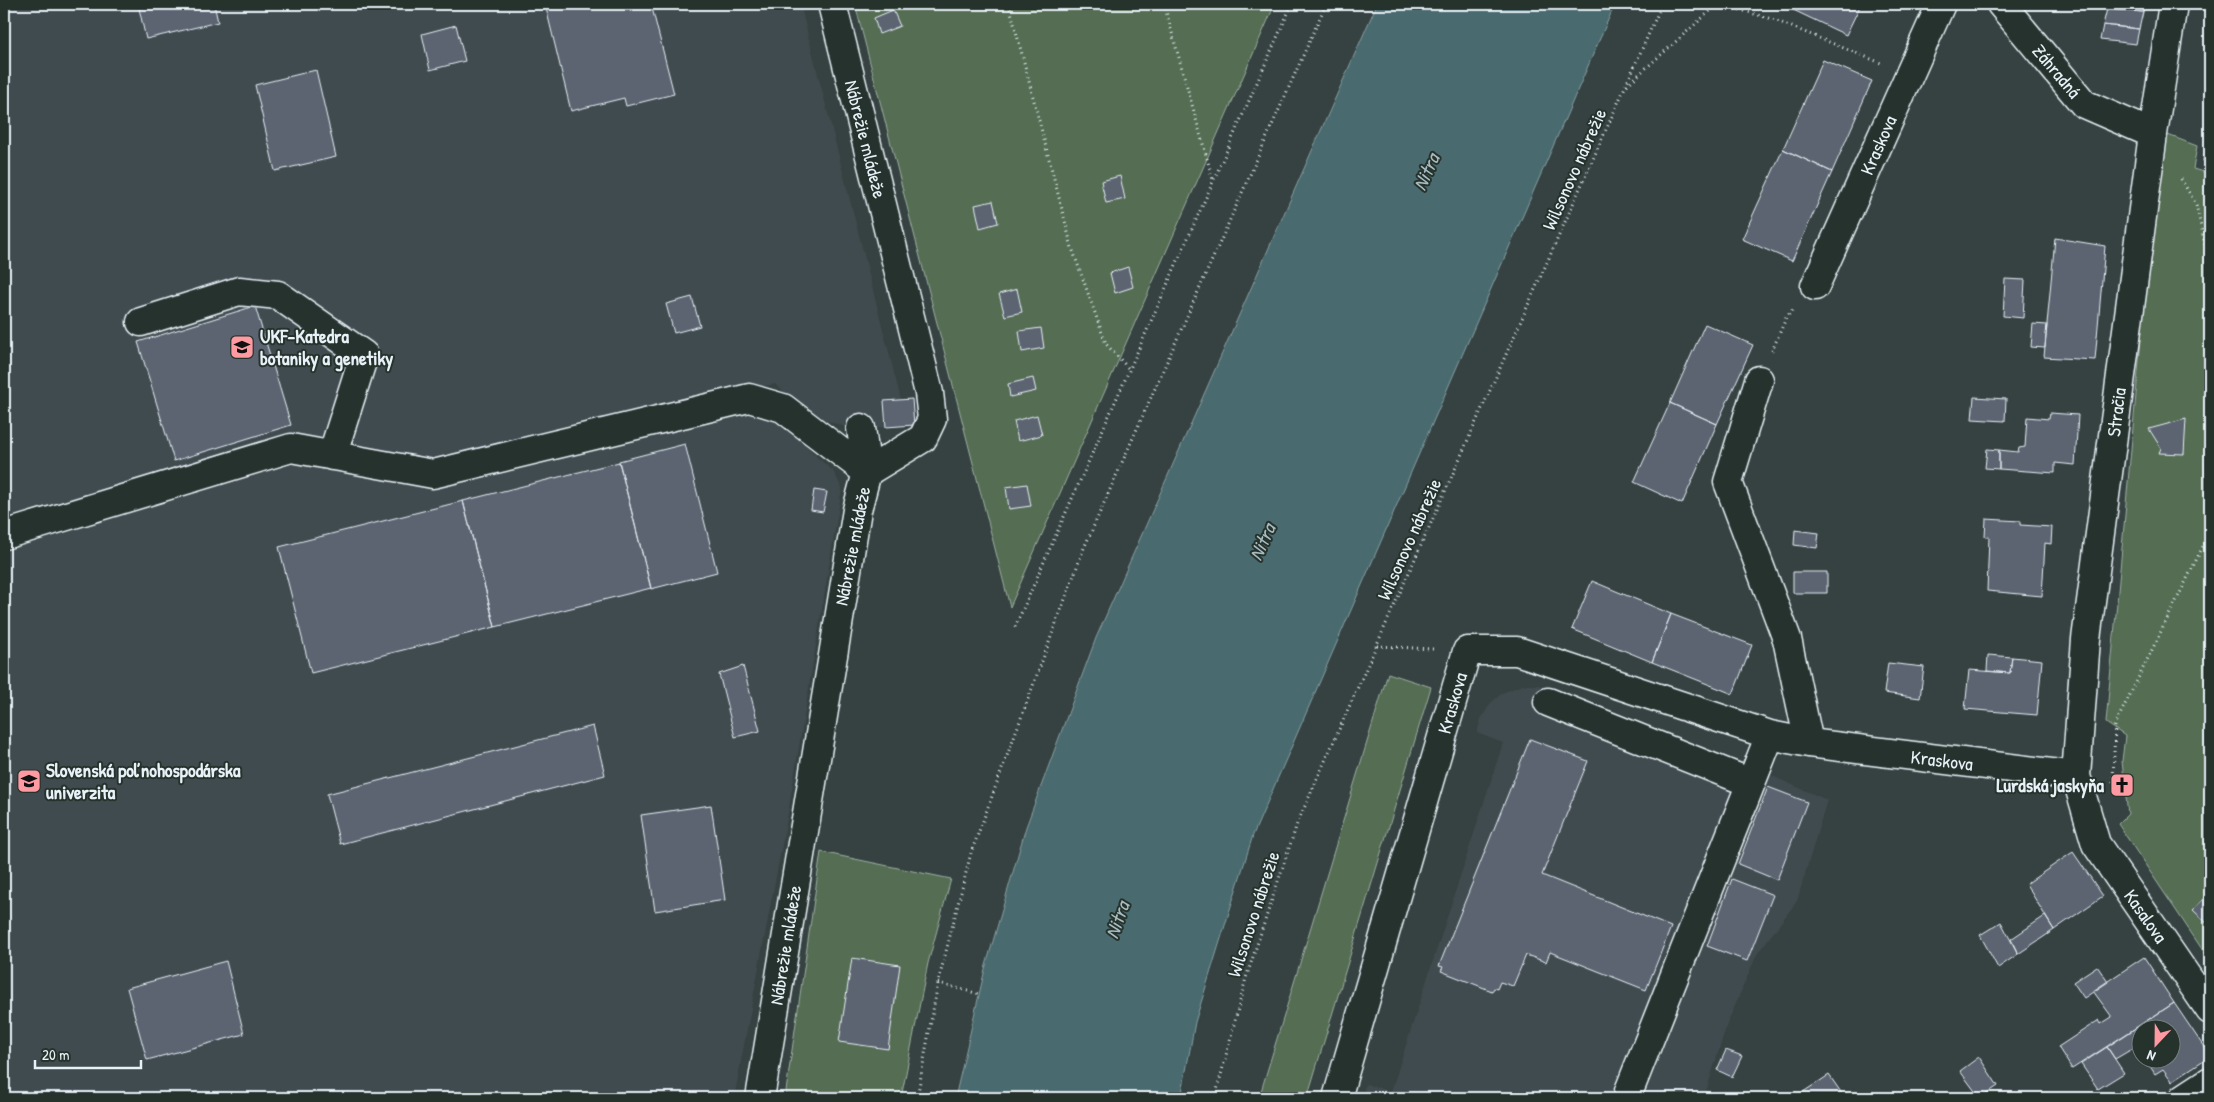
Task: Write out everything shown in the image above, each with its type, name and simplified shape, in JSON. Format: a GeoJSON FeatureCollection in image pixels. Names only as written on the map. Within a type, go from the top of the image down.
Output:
{"type":"FeatureCollection","features":[{"type":"Feature","properties":{"kind":"street","name":"Nábrežie mládeže"},"geometry":{"type":"LineString","coordinates":[[760,1098],[857,510],[866,472],[923,438],[932,419],[929,393],[832,4]]}},
{"type":"Feature","properties":{"kind":"street","name":"Kraskova"},"geometry":{"type":"LineString","coordinates":[[1815,286],[1941,4]]}},
{"type":"Feature","properties":{"kind":"street","name":"Záhradná"},"geometry":{"type":"LineString","coordinates":[[2001,4],[2084,104],[2152,134]]}},
{"type":"Feature","properties":{"kind":"street","name":"Stračia"},"geometry":{"type":"LineString","coordinates":[[2089,819],[2076,776],[2086,639],[2152,134],[2173,4]]}},
{"type":"Feature","properties":{"kind":"street"},"geometry":{"type":"LineString","coordinates":[[142,322],[239,291],[278,295],[349,344],[364,355],[332,456]]}},
{"type":"Feature","properties":{"kind":"street"},"geometry":{"type":"LineString","coordinates":[[1759,380],[1728,482],[1787,640],[1809,743]]}},
{"type":"Feature","properties":{"kind":"street"},"geometry":{"type":"LineString","coordinates":[[4,535],[291,448],[433,474],[749,398],[783,408],[866,472]]}},
{"type":"Feature","properties":{"kind":"street"},"geometry":{"type":"LineString","coordinates":[[861,428],[866,472]]}},
{"type":"Feature","properties":{"kind":"street","name":"Kraskova"},"geometry":{"type":"LineString","coordinates":[[1337,1098],[1467,651],[1517,650],[1770,735],[1809,743],[2076,776]]}},
{"type":"Feature","properties":{"kind":"street"},"geometry":{"type":"LineString","coordinates":[[1548,702],[1751,783]]}},
{"type":"Feature","properties":{"kind":"street"},"geometry":{"type":"LineString","coordinates":[[1630,1091],[1770,735]]}},
{"type":"Feature","properties":{"kind":"street","name":"Kasalova"},"geometry":{"type":"LineString","coordinates":[[2089,819],[2096,844],[2210,1010]]}},
{"type":"Feature","properties":{"kind":"street"},"geometry":{"type":"LineString","coordinates":[[2184,1098],[2210,1081]]}},
{"type":"Feature","properties":{"kind":"path"},"geometry":{"type":"LineString","coordinates":[[1009,4],[1072,248],[1106,344],[1130,369]]}},
{"type":"Feature","properties":{"kind":"path"},"geometry":{"type":"LineString","coordinates":[[1164,4],[1213,181]]}},
{"type":"Feature","properties":{"kind":"path"},"geometry":{"type":"LineString","coordinates":[[1015,627],[1292,4]]}},
{"type":"Feature","properties":{"kind":"path"},"geometry":{"type":"LineString","coordinates":[[917,1098],[938,983],[971,853],[1084,548],[1326,4]]}},
{"type":"Feature","properties":{"kind":"path","name":"Wilsonovo nábrežie"},"geometry":{"type":"LineString","coordinates":[[1215,1098],[1246,978],[1298,824],[1662,4]]}},
{"type":"Feature","properties":{"kind":"path"},"geometry":{"type":"LineString","coordinates":[[1626,86],[1719,4],[1772,19],[1909,75]]}},
{"type":"Feature","properties":{"kind":"path"},"geometry":{"type":"LineString","coordinates":[[2152,134],[2196,204],[2210,267]]}},
{"type":"Feature","properties":{"kind":"path"},"geometry":{"type":"LineString","coordinates":[[1759,380],[1786,318],[1815,286]]}},
{"type":"Feature","properties":{"kind":"path"},"geometry":{"type":"LineString","coordinates":[[2113,788],[2115,726],[2210,532]]}},
{"type":"Feature","properties":{"kind":"path"},"geometry":{"type":"LineString","coordinates":[[1377,646],[1467,651]]}},
{"type":"Feature","properties":{"kind":"path"},"geometry":{"type":"LineString","coordinates":[[938,983],[979,994]]}},
{"type":"Feature","properties":{"kind":"shaded area"},"geometry":{"type":"Polygon","coordinates":[[[4,4],[800,4],[901,400],[884,401],[886,427],[848,428],[806,413],[775,384],[758,387],[747,410],[763,411],[786,425],[833,471],[842,488],[788,813],[734,1098],[4,1098],[4,4]]]}},
{"type":"Feature","properties":{"kind":"shaded area"},"geometry":{"type":"Polygon","coordinates":[[[1523,685],[1538,685],[1550,689],[1756,769],[1827,800],[1797,901],[1757,954],[1727,1024],[1704,1098],[1361,1098],[1366,1084],[1391,1092],[1503,743],[1477,733],[1481,719],[1490,704],[1502,693],[1523,685]]]}},
{"type":"Feature","properties":{"kind":"green space"},"geometry":{"type":"Polygon","coordinates":[[[855,4],[1275,4],[1010,607],[855,4]]]}},
{"type":"Feature","properties":{"kind":"green space"},"geometry":{"type":"Polygon","coordinates":[[[2160,132],[2197,146],[2193,169],[2210,174],[2210,961],[2118,824],[2128,814],[2122,761],[2125,736],[2106,723],[2160,132]]]}},
{"type":"Feature","properties":{"kind":"green space"},"geometry":{"type":"Polygon","coordinates":[[[1388,673],[1431,687],[1307,1098],[1259,1098],[1388,673]]]}},
{"type":"Feature","properties":{"kind":"green space"},"geometry":{"type":"Polygon","coordinates":[[[821,852],[951,879],[928,963],[901,1098],[785,1098],[821,852]]]}},
{"type":"Feature","properties":{"kind":"water","name":"Nitra"},"geometry":{"type":"Polygon","coordinates":[[[1377,4],[1615,4],[1253,835],[1195,1022],[1181,1098],[955,1098],[985,969],[1026,827],[1096,638],[1377,4]]]}},
{"type":"Feature","properties":{"kind":"building"},"geometry":{"type":"Polygon","coordinates":[[[138,4],[214,4],[218,22],[146,39],[138,4]]]}},
{"type":"Feature","properties":{"kind":"building"},"geometry":{"type":"Polygon","coordinates":[[[545,4],[651,4],[674,94],[626,106],[624,98],[571,111],[545,4]]]}},
{"type":"Feature","properties":{"kind":"building"},"geometry":{"type":"Polygon","coordinates":[[[1788,4],[1861,4],[1846,35],[1787,7],[1788,4]]]}},
{"type":"Feature","properties":{"kind":"building"},"geometry":{"type":"Polygon","coordinates":[[[2108,4],[2145,4],[2143,12],[2107,9],[2108,4]]]}},
{"type":"Feature","properties":{"kind":"building"},"geometry":{"type":"Polygon","coordinates":[[[2107,9],[2143,12],[2139,29],[2103,25],[2107,9]]]}},
{"type":"Feature","properties":{"kind":"building"},"geometry":{"type":"Polygon","coordinates":[[[893,10],[900,26],[879,34],[874,18],[893,10]]]}},
{"type":"Feature","properties":{"kind":"building"},"geometry":{"type":"Polygon","coordinates":[[[456,25],[465,61],[430,70],[422,34],[456,25]]]}},
{"type":"Feature","properties":{"kind":"building"},"geometry":{"type":"Polygon","coordinates":[[[2103,25],[2139,29],[2136,44],[2100,40],[2103,25]]]}},
{"type":"Feature","properties":{"kind":"building"},"geometry":{"type":"Polygon","coordinates":[[[1823,60],[1872,81],[1832,172],[1783,149],[1823,60]]]}},
{"type":"Feature","properties":{"kind":"building"},"geometry":{"type":"Polygon","coordinates":[[[316,70],[336,157],[275,171],[255,85],[316,70]]]}},
{"type":"Feature","properties":{"kind":"building"},"geometry":{"type":"Polygon","coordinates":[[[2210,129],[2210,163],[2203,161],[2210,129]]]}},
{"type":"Feature","properties":{"kind":"building"},"geometry":{"type":"Polygon","coordinates":[[[1783,149],[1832,172],[1792,261],[1742,239],[1783,149]]]}},
{"type":"Feature","properties":{"kind":"building"},"geometry":{"type":"Polygon","coordinates":[[[1120,176],[1125,199],[1106,203],[1101,181],[1120,176]]]}},
{"type":"Feature","properties":{"kind":"building"},"geometry":{"type":"Polygon","coordinates":[[[993,201],[998,223],[980,228],[975,205],[993,201]]]}},
{"type":"Feature","properties":{"kind":"building"},"geometry":{"type":"Polygon","coordinates":[[[2055,238],[2105,246],[2095,360],[2044,357],[2055,238]]]}},
{"type":"Feature","properties":{"kind":"building"},"geometry":{"type":"Polygon","coordinates":[[[1128,267],[1133,287],[1115,293],[1110,273],[1128,267]]]}},
{"type":"Feature","properties":{"kind":"building"},"geometry":{"type":"Polygon","coordinates":[[[2005,279],[2025,280],[2023,318],[2003,316],[2005,279]]]}},
{"type":"Feature","properties":{"kind":"building"},"geometry":{"type":"Polygon","coordinates":[[[1017,289],[1022,312],[1005,316],[999,294],[1017,289]]]}},
{"type":"Feature","properties":{"kind":"building"},"geometry":{"type":"Polygon","coordinates":[[[692,297],[700,326],[674,333],[666,304],[692,297]]]}},
{"type":"Feature","properties":{"kind":"building"},"geometry":{"type":"Polygon","coordinates":[[[255,306],[291,425],[174,461],[138,342],[255,306]]]}},
{"type":"Feature","properties":{"kind":"building"},"geometry":{"type":"Polygon","coordinates":[[[1705,324],[1753,345],[1717,424],[1670,403],[1705,324]]]}},
{"type":"Feature","properties":{"kind":"building"},"geometry":{"type":"Polygon","coordinates":[[[2033,324],[2047,325],[2045,348],[2031,347],[2033,324]]]}},
{"type":"Feature","properties":{"kind":"building"},"geometry":{"type":"Polygon","coordinates":[[[1041,328],[1044,348],[1022,352],[1019,331],[1041,328]]]}},
{"type":"Feature","properties":{"kind":"building"},"geometry":{"type":"Polygon","coordinates":[[[1033,378],[1036,391],[1010,397],[1008,384],[1033,378]]]}},
{"type":"Feature","properties":{"kind":"building"},"geometry":{"type":"Polygon","coordinates":[[[1974,397],[2006,399],[2005,421],[1972,419],[1974,397]]]}},
{"type":"Feature","properties":{"kind":"building"},"geometry":{"type":"Polygon","coordinates":[[[912,399],[914,425],[886,427],[884,401],[912,399]]]}},
{"type":"Feature","properties":{"kind":"building"},"geometry":{"type":"Polygon","coordinates":[[[1670,403],[1717,424],[1682,504],[1634,482],[1670,403]]]}},
{"type":"Feature","properties":{"kind":"building"},"geometry":{"type":"Polygon","coordinates":[[[2050,413],[2078,415],[2075,465],[2055,463],[2055,473],[1999,469],[1999,450],[2018,452],[2019,448],[2025,447],[2027,417],[2049,419],[2050,413]]]}},
{"type":"Feature","properties":{"kind":"building"},"geometry":{"type":"Polygon","coordinates":[[[1037,415],[1042,435],[1018,441],[1014,421],[1037,415]]]}},
{"type":"Feature","properties":{"kind":"building"},"geometry":{"type":"Polygon","coordinates":[[[2186,419],[2184,454],[2159,453],[2161,448],[2149,429],[2186,419]]]}},
{"type":"Feature","properties":{"kind":"building"},"geometry":{"type":"Polygon","coordinates":[[[685,444],[717,572],[651,589],[619,461],[685,444]]]}},
{"type":"Feature","properties":{"kind":"building"},"geometry":{"type":"Polygon","coordinates":[[[1987,449],[1999,450],[1999,469],[1985,468],[1987,449]]]}},
{"type":"Feature","properties":{"kind":"building"},"geometry":{"type":"Polygon","coordinates":[[[619,462],[651,588],[495,627],[463,501],[619,462]]]}},
{"type":"Feature","properties":{"kind":"building"},"geometry":{"type":"Polygon","coordinates":[[[1027,484],[1031,506],[1009,509],[1006,487],[1027,484]]]}},
{"type":"Feature","properties":{"kind":"building"},"geometry":{"type":"Polygon","coordinates":[[[814,490],[827,492],[823,512],[811,510],[814,490]]]}},
{"type":"Feature","properties":{"kind":"building"},"geometry":{"type":"Polygon","coordinates":[[[463,501],[495,627],[311,673],[279,547],[463,501]]]}},
{"type":"Feature","properties":{"kind":"building"},"geometry":{"type":"Polygon","coordinates":[[[1986,519],[2020,521],[2020,525],[2052,527],[2051,544],[2045,543],[2042,596],[1987,591],[1989,537],[1985,537],[1986,519]]]}},
{"type":"Feature","properties":{"kind":"building"},"geometry":{"type":"Polygon","coordinates":[[[1795,530],[1819,533],[1817,548],[1794,545],[1795,530]]]}},
{"type":"Feature","properties":{"kind":"building"},"geometry":{"type":"Polygon","coordinates":[[[1793,572],[1827,572],[1827,593],[1793,593],[1793,572]]]}},
{"type":"Feature","properties":{"kind":"building"},"geometry":{"type":"Polygon","coordinates":[[[1592,581],[1671,614],[1652,662],[1572,629],[1592,581]]]}},
{"type":"Feature","properties":{"kind":"building"},"geometry":{"type":"Polygon","coordinates":[[[1671,614],[1752,645],[1733,694],[1652,662],[1671,614]]]}},
{"type":"Feature","properties":{"kind":"building"},"geometry":{"type":"Polygon","coordinates":[[[1988,655],[2012,657],[2010,673],[1987,671],[1988,655]]]}},
{"type":"Feature","properties":{"kind":"building"},"geometry":{"type":"Polygon","coordinates":[[[2012,657],[2042,660],[2037,715],[1965,709],[1969,670],[2010,673],[2012,657]]]}},
{"type":"Feature","properties":{"kind":"building"},"geometry":{"type":"Polygon","coordinates":[[[1888,663],[1924,667],[1920,698],[1884,693],[1888,663]]]}},
{"type":"Feature","properties":{"kind":"building"},"geometry":{"type":"Polygon","coordinates":[[[743,666],[760,731],[735,737],[719,674],[743,666]]]}},
{"type":"Feature","properties":{"kind":"building"},"geometry":{"type":"Polygon","coordinates":[[[593,726],[605,775],[340,844],[327,794],[593,726]]]}},
{"type":"Feature","properties":{"kind":"building"},"geometry":{"type":"Polygon","coordinates":[[[1530,739],[1588,761],[1542,875],[1671,927],[1646,990],[1550,952],[1546,962],[1526,955],[1513,986],[1500,982],[1497,989],[1494,988],[1492,991],[1441,971],[1443,967],[1439,966],[1530,739]]]}},
{"type":"Feature","properties":{"kind":"building"},"geometry":{"type":"Polygon","coordinates":[[[1768,787],[1807,802],[1777,880],[1738,864],[1768,787]]]}},
{"type":"Feature","properties":{"kind":"building"},"geometry":{"type":"Polygon","coordinates":[[[711,805],[725,900],[655,911],[641,815],[711,805]]]}},
{"type":"Feature","properties":{"kind":"building"},"geometry":{"type":"Polygon","coordinates":[[[2073,852],[2103,896],[2054,930],[2026,884],[2073,852]]]}},
{"type":"Feature","properties":{"kind":"building"},"geometry":{"type":"Polygon","coordinates":[[[1732,879],[1773,895],[1747,961],[1707,946],[1732,879]]]}},
{"type":"Feature","properties":{"kind":"building"},"geometry":{"type":"Polygon","coordinates":[[[2207,895],[2210,899],[2210,926],[2193,910],[2207,895]]]}},
{"type":"Feature","properties":{"kind":"building"},"geometry":{"type":"Polygon","coordinates":[[[2045,916],[2054,930],[2018,954],[2011,939],[2045,916]]]}},
{"type":"Feature","properties":{"kind":"building"},"geometry":{"type":"Polygon","coordinates":[[[2001,922],[2018,954],[1998,968],[1980,935],[2001,922]]]}},
{"type":"Feature","properties":{"kind":"building"},"geometry":{"type":"Polygon","coordinates":[[[2144,957],[2174,1003],[2148,1020],[2132,1020],[2132,1030],[2072,1069],[2058,1047],[2099,1020],[2101,1024],[2112,1017],[2093,991],[2144,957]]]}},
{"type":"Feature","properties":{"kind":"building"},"geometry":{"type":"Polygon","coordinates":[[[852,958],[900,965],[888,1049],[839,1042],[852,958]]]}},
{"type":"Feature","properties":{"kind":"building"},"geometry":{"type":"Polygon","coordinates":[[[226,961],[244,1034],[147,1060],[127,988],[226,961]]]}},
{"type":"Feature","properties":{"kind":"building"},"geometry":{"type":"Polygon","coordinates":[[[2097,966],[2108,982],[2084,998],[2073,982],[2097,966]]]}},
{"type":"Feature","properties":{"kind":"building"},"geometry":{"type":"Polygon","coordinates":[[[2174,1003],[2210,1056],[2172,1081],[2164,1070],[2182,1070],[2182,1020],[2148,1020],[2174,1003]]]}},
{"type":"Feature","properties":{"kind":"building"},"geometry":{"type":"Polygon","coordinates":[[[2132,1031],[2132,1049],[2115,1059],[2107,1047],[2132,1031]]]}},
{"type":"Feature","properties":{"kind":"building"},"geometry":{"type":"Polygon","coordinates":[[[2107,1047],[2124,1073],[2098,1089],[2081,1064],[2107,1047]]]}},
{"type":"Feature","properties":{"kind":"building"},"geometry":{"type":"Polygon","coordinates":[[[1726,1050],[1742,1056],[1732,1077],[1717,1070],[1726,1050]]]}},
{"type":"Feature","properties":{"kind":"building"},"geometry":{"type":"Polygon","coordinates":[[[1979,1057],[1998,1086],[1980,1098],[1960,1071],[1979,1057]]]}},
{"type":"Feature","properties":{"kind":"building"},"geometry":{"type":"Polygon","coordinates":[[[2152,1070],[2161,1070],[2155,1074],[2152,1070]]]}},
{"type":"Feature","properties":{"kind":"building"},"geometry":{"type":"Polygon","coordinates":[[[1829,1075],[1845,1098],[1794,1098],[1829,1075]]]}},
{"type":"Feature","properties":{"kind":"place","name":"UKF-Katedra botaniky a genetiky"},"geometry":{"type":"Point","coordinates":[242,347]}},
{"type":"Feature","properties":{"kind":"place","name":"Slovenská poľnohospodárska univerzita"},"geometry":{"type":"Point","coordinates":[29,781]}},
{"type":"Feature","properties":{"kind":"place","name":"Lurdská jaskyňa"},"geometry":{"type":"Point","coordinates":[2122,785]}}]}
